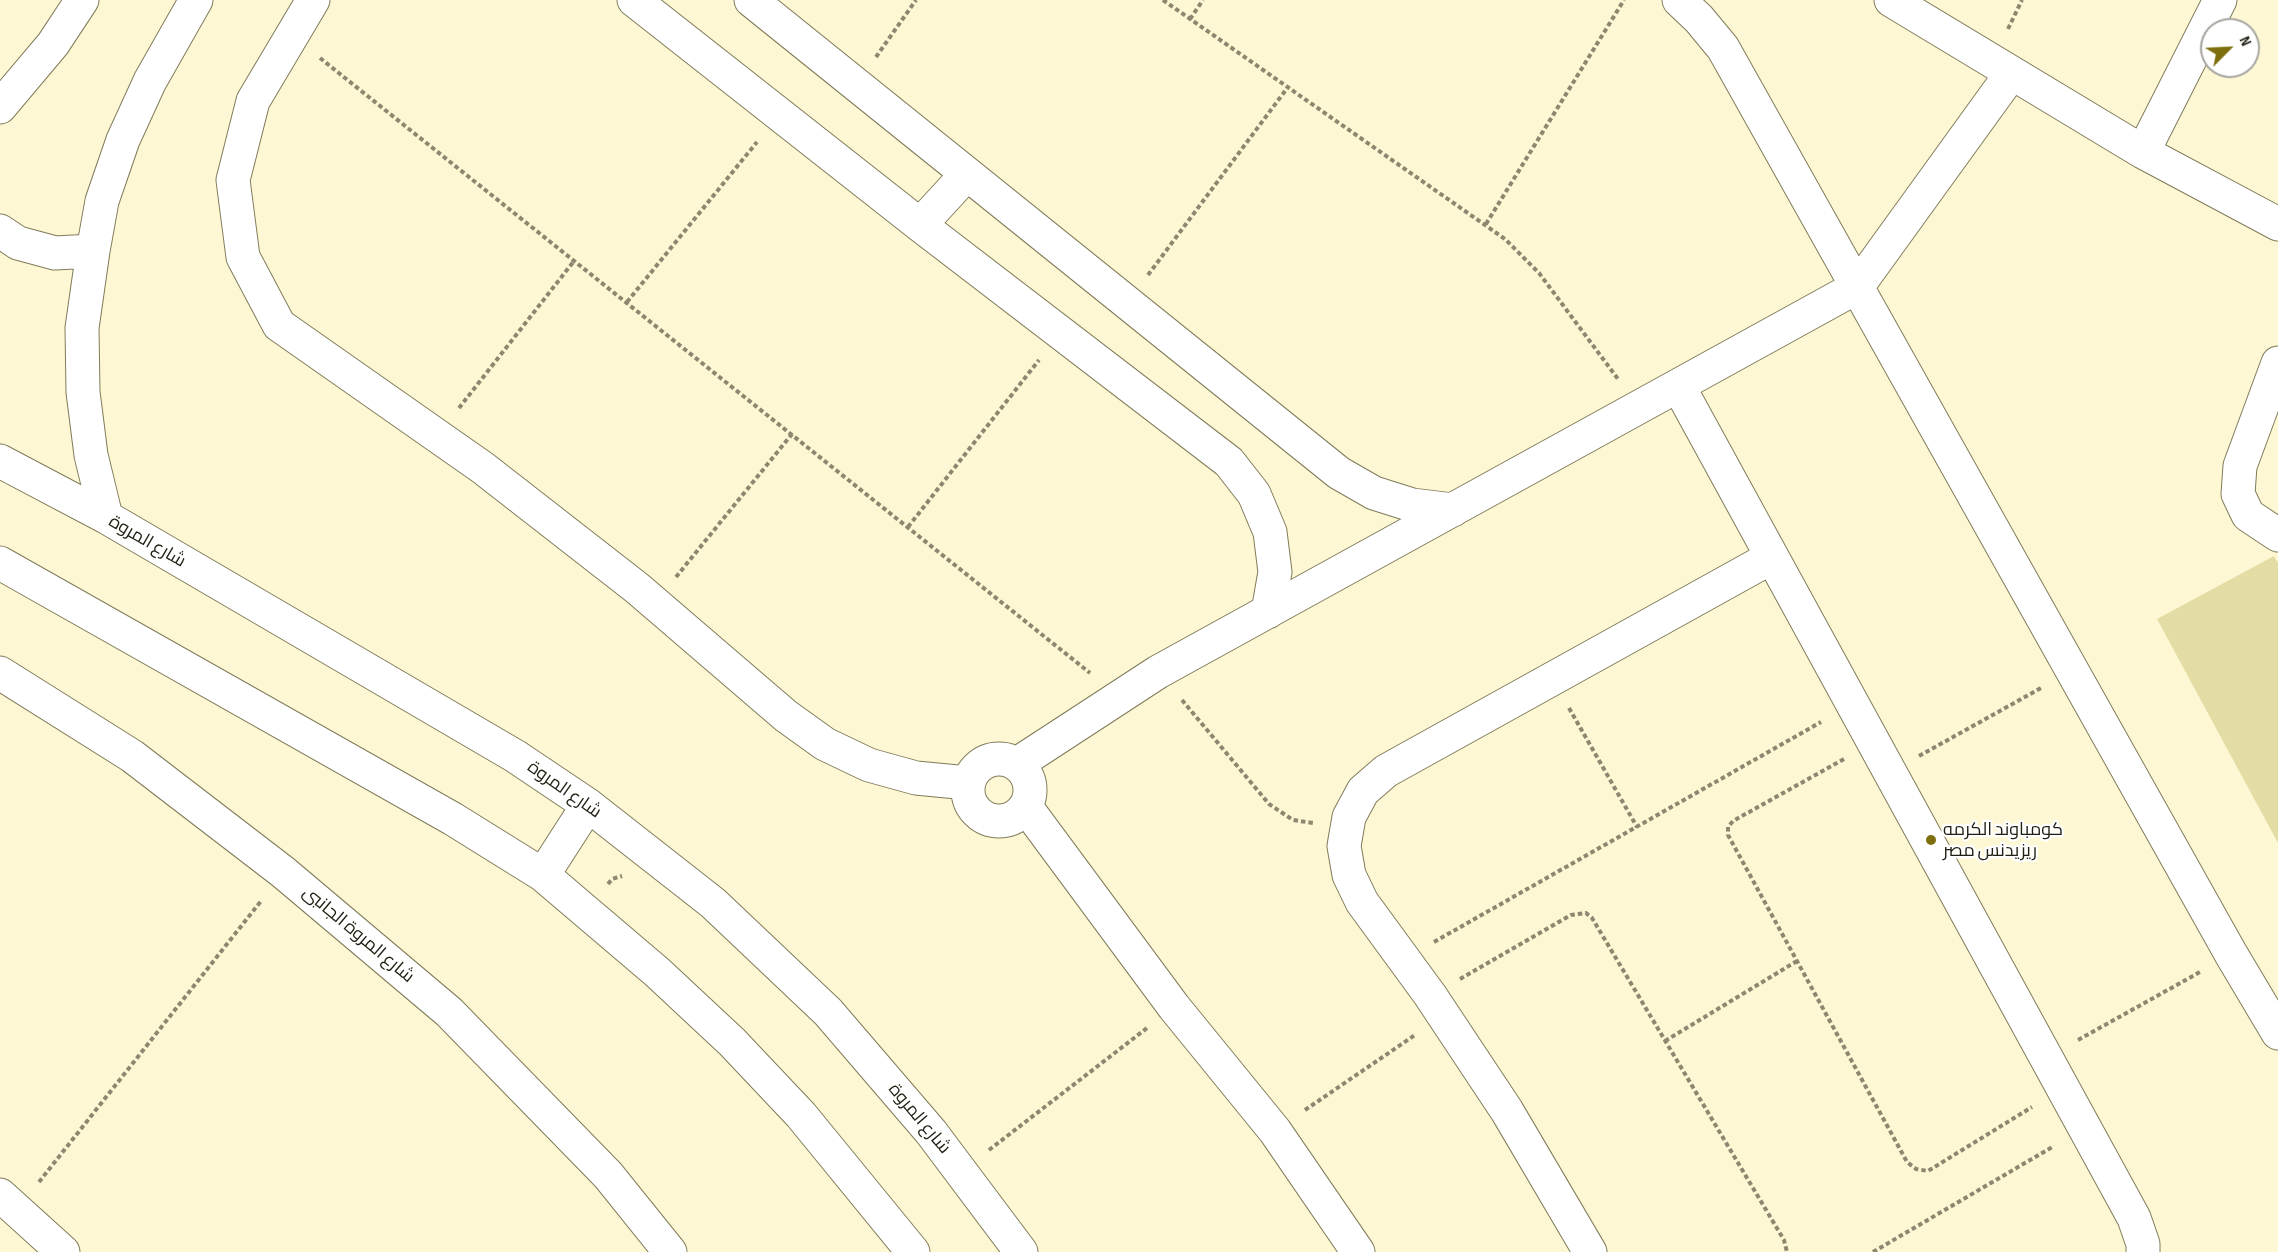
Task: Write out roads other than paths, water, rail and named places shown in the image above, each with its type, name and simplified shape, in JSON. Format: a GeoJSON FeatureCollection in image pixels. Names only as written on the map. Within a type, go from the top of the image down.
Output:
{"type":"FeatureCollection","features":[{"type":"Feature","properties":{"kind":"street"},"geometry":{"type":"LineString","coordinates":[[0,107],[53,44],[82,0]]}},
{"type":"Feature","properties":{"kind":"street"},"geometry":{"type":"LineString","coordinates":[[106,518],[91,455],[83,392],[82,328],[93,251],[102,201],[123,140],[150,81],[196,0]]}},
{"type":"Feature","properties":{"kind":"street"},"geometry":{"type":"LineString","coordinates":[[313,0],[253,101],[233,180],[243,257],[279,325],[483,468],[655,603],[786,716],[825,744],[869,765],[916,778],[968,783]]}},
{"type":"Feature","properties":{"kind":"street"},"geometry":{"type":"LineString","coordinates":[[634,0],[920,225],[1229,462],[1254,494],[1270,532],[1275,572],[1268,612]]}},
{"type":"Feature","properties":{"kind":"street"},"geometry":{"type":"LineString","coordinates":[[751,0],[1339,473],[1374,493],[1413,505],[1453,510]]}},
{"type":"Feature","properties":{"kind":"street"},"geometry":{"type":"LineString","coordinates":[[1679,0],[1700,19],[1722,48],[2231,954],[2278,1033]]}},
{"type":"Feature","properties":{"kind":"street"},"geometry":{"type":"LineString","coordinates":[[1891,0],[2143,152],[2278,224]]}},
{"type":"Feature","properties":{"kind":"street"},"geometry":{"type":"LineString","coordinates":[[2143,152],[2220,0]]}},
{"type":"Feature","properties":{"kind":"street"},"geometry":{"type":"LineString","coordinates":[[1017,764],[1158,672],[1640,409],[1857,287],[2011,74]]}},
{"type":"Feature","properties":{"kind":"street"},"geometry":{"type":"LineString","coordinates":[[920,225],[966,175]]}},
{"type":"Feature","properties":{"kind":"street"},"geometry":{"type":"LineString","coordinates":[[0,231],[18,243],[55,253],[93,251]]}},
{"type":"Feature","properties":{"kind":"street"},"geometry":{"type":"LineString","coordinates":[[2278,363],[2240,466],[2238,494],[2248,514],[2278,535]]}},
{"type":"Feature","properties":{"kind":"street"},"geometry":{"type":"LineString","coordinates":[[1679,387],[2134,1218],[2143,1244],[2143,1252]]}},
{"type":"Feature","properties":{"kind":"street","name":"شارع المروة"},"geometry":{"type":"LineString","coordinates":[[0,461],[106,518],[515,756],[588,805],[713,903],[828,1012],[962,1170],[1021,1252]]}},
{"type":"Feature","properties":{"kind":"street"},"geometry":{"type":"LineString","coordinates":[[1590,1252],[1507,1111],[1437,1005],[1362,902],[1349,875],[1344,846],[1349,817],[1363,791],[1386,771],[1772,557]]}},
{"type":"Feature","properties":{"kind":"street"},"geometry":{"type":"LineString","coordinates":[[0,563],[453,819],[543,874],[657,972],[732,1042],[801,1115],[913,1252]]}},
{"type":"Feature","properties":{"kind":"street","name":"شارع المروة الجانبى"},"geometry":{"type":"LineString","coordinates":[[0,673],[132,756],[283,872],[449,1012],[608,1175],[670,1252]]}},
{"type":"Feature","properties":{"kind":"street"},"geometry":{"type":"LineString","coordinates":[[993,758],[1006,759],[1017,764],[1027,776],[1030,792],[1026,807],[1017,816],[1005,821],[992,822],[981,816],[972,807],[967,796],[968,783],[973,771],[982,763],[993,758]]}},
{"type":"Feature","properties":{"kind":"street"},"geometry":{"type":"LineString","coordinates":[[543,874],[588,805]]}},
{"type":"Feature","properties":{"kind":"street"},"geometry":{"type":"LineString","coordinates":[[1026,807],[1174,1007],[1275,1131],[1358,1252]]}},
{"type":"Feature","properties":{"kind":"street"},"geometry":{"type":"LineString","coordinates":[[9,1202],[63,1252]]}},
{"type":"Feature","properties":{"kind":"place","name":"كومباوند الكرمه ريزيدنس مصر"},"geometry":{"type":"Point","coordinates":[1931,840]}}]}
